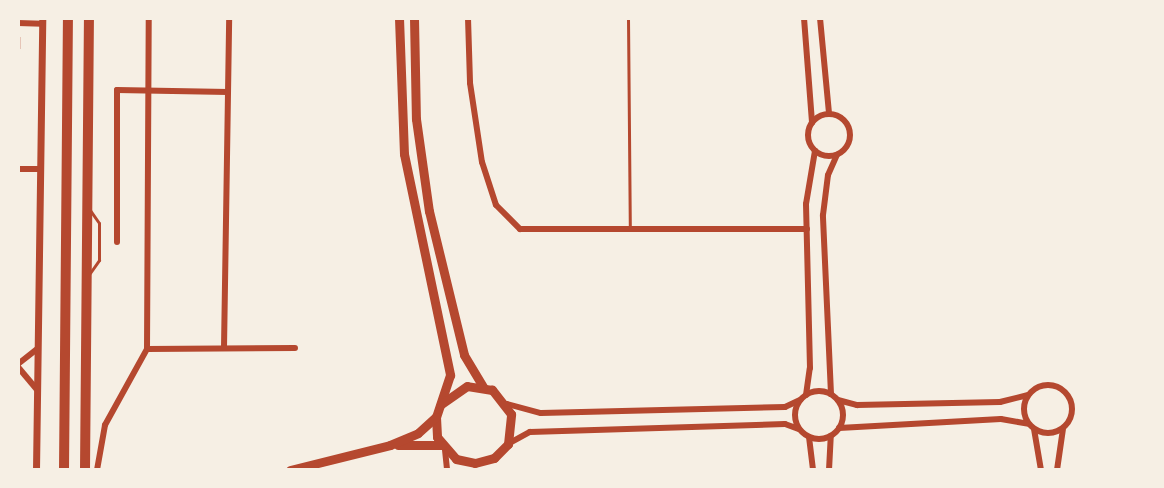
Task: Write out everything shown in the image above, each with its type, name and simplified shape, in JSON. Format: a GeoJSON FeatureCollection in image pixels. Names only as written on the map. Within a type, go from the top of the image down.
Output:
{"type":"FeatureCollection","features":[{"type":"Feature","properties":{"kind":"highway"},"geometry":{"type":"LineString","coordinates":[[64,470],[68,18]]}},
{"type":"Feature","properties":{"kind":"highway"},"geometry":{"type":"LineString","coordinates":[[85,470],[89,18]]}},
{"type":"Feature","properties":{"kind":"main road"},"geometry":{"type":"LineString","coordinates":[[290,470],[390,446],[418,434],[436,417],[450,375],[404,154],[399,18]]}},
{"type":"Feature","properties":{"kind":"main road"},"geometry":{"type":"LineString","coordinates":[[414,18],[416,119],[429,211],[462,348],[483,387],[507,404],[513,424],[508,444],[494,458],[490,470]]}},
{"type":"Feature","properties":{"kind":"main road"},"geometry":{"type":"LineString","coordinates":[[441,404],[459,389],[483,387]]}},
{"type":"Feature","properties":{"kind":"main road"},"geometry":{"type":"LineString","coordinates":[[436,417],[443,448],[456,459],[462,470]]}},
{"type":"Feature","properties":{"kind":"main road"},"geometry":{"type":"LineString","coordinates":[[390,446],[443,448]]}},
{"type":"Feature","properties":{"kind":"main road"},"geometry":{"type":"LineString","coordinates":[[456,459],[475,463],[494,458]]}},
{"type":"Feature","properties":{"kind":"street"},"geometry":{"type":"LineString","coordinates":[[98,470],[105,425],[147,349],[149,18]]}},
{"type":"Feature","properties":{"kind":"street"},"geometry":{"type":"LineString","coordinates":[[224,348],[229,18]]}},
{"type":"Feature","properties":{"kind":"street"},"geometry":{"type":"LineString","coordinates":[[468,18],[472,94],[496,205],[531,233],[807,229]]}},
{"type":"Feature","properties":{"kind":"street"},"geometry":{"type":"LineString","coordinates":[[799,429],[795,414],[803,398],[810,368],[807,229],[815,151],[810,143],[812,123],[804,18]]}},
{"type":"Feature","properties":{"kind":"street"},"geometry":{"type":"LineString","coordinates":[[820,18],[829,114],[849,129],[847,146],[837,155],[828,175],[823,215],[831,394],[838,400],[857,405],[1000,402],[1028,395],[1047,384],[1068,394],[1072,409],[1063,429],[1058,470]]}},
{"type":"Feature","properties":{"kind":"street"},"geometry":{"type":"LineString","coordinates":[[18,23],[42,21],[36,470]]}},
{"type":"Feature","properties":{"kind":"street"},"geometry":{"type":"LineString","coordinates":[[117,242],[117,90],[228,92]]}},
{"type":"Feature","properties":{"kind":"street"},"geometry":{"type":"LineString","coordinates":[[812,123],[829,114]]}},
{"type":"Feature","properties":{"kind":"street"},"geometry":{"type":"LineString","coordinates":[[815,151],[837,155]]}},
{"type":"Feature","properties":{"kind":"street"},"geometry":{"type":"LineString","coordinates":[[18,169],[39,169]]}},
{"type":"Feature","properties":{"kind":"street"},"geometry":{"type":"LineString","coordinates":[[147,349],[295,348]]}},
{"type":"Feature","properties":{"kind":"street"},"geometry":{"type":"LineString","coordinates":[[37,349],[18,366],[37,390]]}},
{"type":"Feature","properties":{"kind":"street"},"geometry":{"type":"LineString","coordinates":[[507,404],[541,413],[784,407],[803,398],[831,394]]}},
{"type":"Feature","properties":{"kind":"street"},"geometry":{"type":"LineString","coordinates":[[1028,395],[1023,410],[1031,427],[1041,470]]}},
{"type":"Feature","properties":{"kind":"street"},"geometry":{"type":"LineString","coordinates":[[829,470],[831,436],[839,428],[843,414],[838,400]]}},
{"type":"Feature","properties":{"kind":"street"},"geometry":{"type":"LineString","coordinates":[[839,428],[1001,419],[1048,434],[1063,429]]}},
{"type":"Feature","properties":{"kind":"street"},"geometry":{"type":"LineString","coordinates":[[508,444],[530,432],[785,424],[799,429],[809,437],[831,436]]}},
{"type":"Feature","properties":{"kind":"street"},"geometry":{"type":"LineString","coordinates":[[809,437],[813,470]]}},
{"type":"Feature","properties":{"kind":"street"},"geometry":{"type":"LineString","coordinates":[[443,448],[447,470]]}},
{"type":"Feature","properties":{"kind":"lane"},"geometry":{"type":"LineString","coordinates":[[628,18],[630,231]]}},
{"type":"Feature","properties":{"kind":"building"},"geometry":{"type":"Polygon","coordinates":[[[18,37],[21,37],[21,49],[18,49],[18,37]]]}}]}
